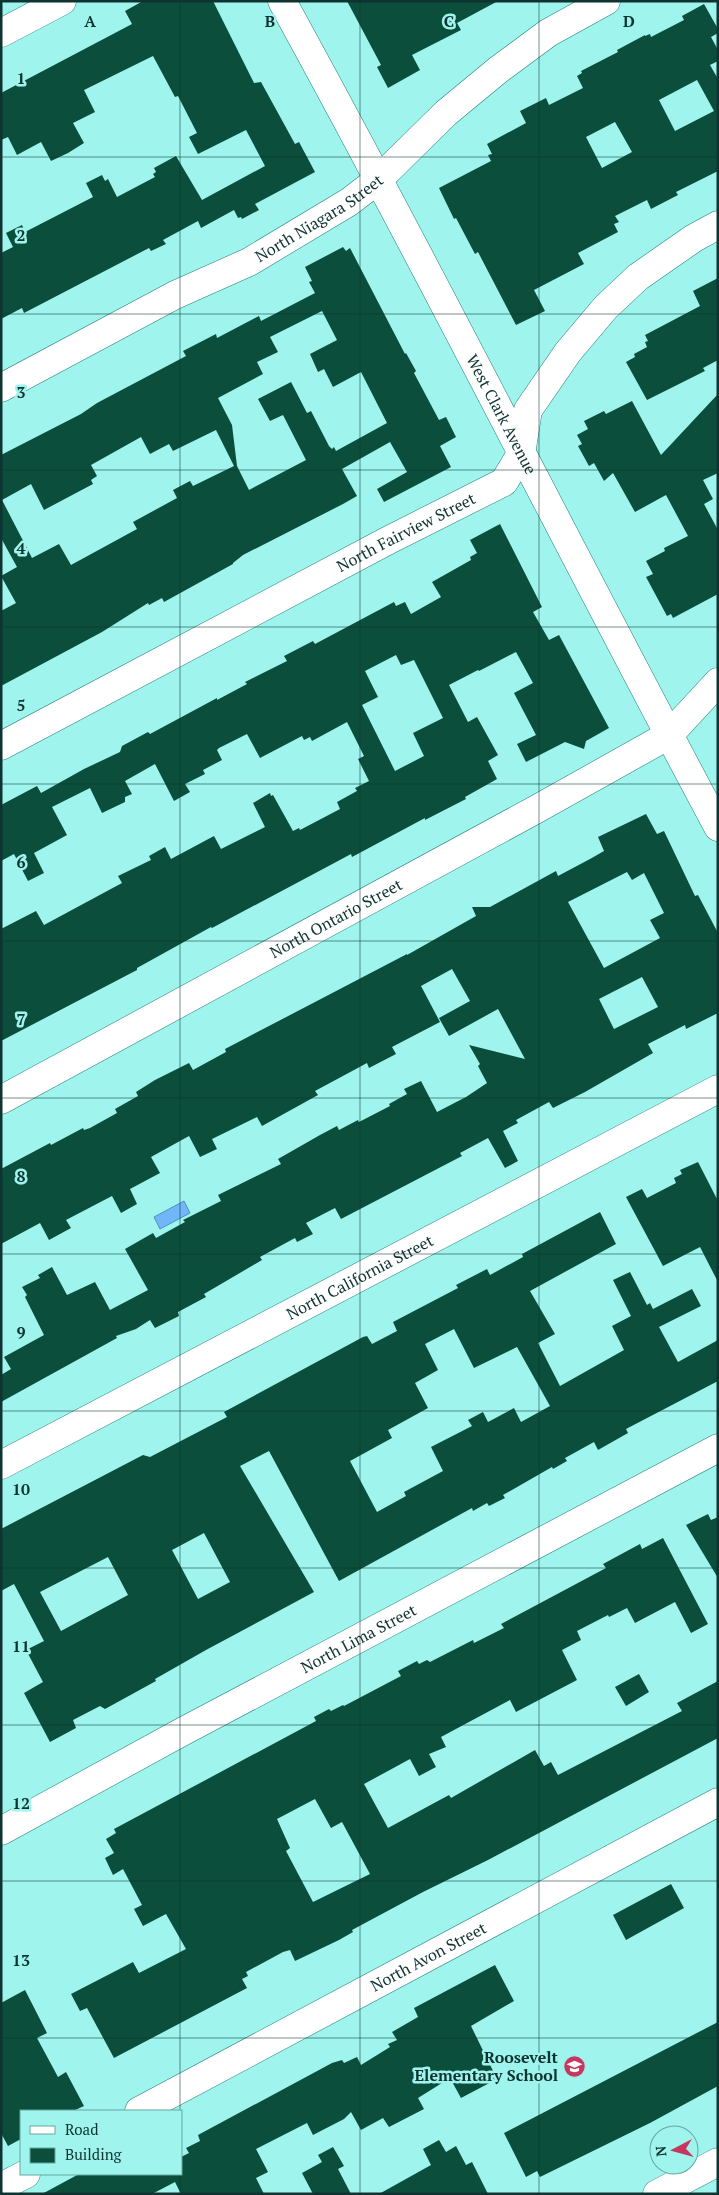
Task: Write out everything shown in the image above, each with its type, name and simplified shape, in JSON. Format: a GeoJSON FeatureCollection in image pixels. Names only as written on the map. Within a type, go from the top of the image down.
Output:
{"type":"FeatureCollection","features":[{"type":"Feature","properties":{"kind":"street"},"geometry":{"type":"LineString","coordinates":[[1,33],[62,1]]}},
{"type":"Feature","properties":{"kind":"street","name":"West Clark Avenue"},"geometry":{"type":"LineString","coordinates":[[282,1],[380,179],[521,454],[718,827]]}},
{"type":"Feature","properties":{"kind":"street","name":"North Niagara Street"},"geometry":{"type":"LineString","coordinates":[[1,388],[175,295],[249,262],[349,202],[380,179],[446,113],[498,70],[548,33],[606,1]]}},
{"type":"Feature","properties":{"kind":"street","name":"North Fairview Street"},"geometry":{"type":"LineString","coordinates":[[1,746],[387,541],[504,482],[521,454],[528,410],[568,352],[606,307],[638,277],[694,238],[718,225]]}},
{"type":"Feature","properties":{"kind":"street","name":"North Ontario Street"},"geometry":{"type":"LineString","coordinates":[[1,1100],[535,810],[669,735],[718,682]]}},
{"type":"Feature","properties":{"kind":"street","name":"North California Street"},"geometry":{"type":"LineString","coordinates":[[1,1465],[718,1089]]}},
{"type":"Feature","properties":{"kind":"street","name":"North Lima Street"},"geometry":{"type":"LineString","coordinates":[[1,1831],[180,1732],[718,1448]]}},
{"type":"Feature","properties":{"kind":"street","name":"North Avon Street"},"geometry":{"type":"LineString","coordinates":[[142,2110],[718,1802]]}},
{"type":"Feature","properties":{"kind":"street"},"geometry":{"type":"LineString","coordinates":[[657,2194],[718,2162]]}},
{"type":"Feature","properties":{"kind":"street"},"geometry":{"type":"LineString","coordinates":[[1,2187],[24,2175]]}},
{"type":"Feature","properties":{"kind":"water"},"geometry":{"type":"Polygon","coordinates":[[[184,1201],[190,1213],[160,1229],[154,1217],[184,1201]]]}},
{"type":"Feature","properties":{"kind":"building"},"geometry":{"type":"Polygon","coordinates":[[[143,1],[213,1],[254,83],[261,82],[295,144],[299,142],[315,172],[255,204],[259,210],[242,219],[241,217],[238,218],[234,210],[201,228],[198,221],[163,240],[166,244],[151,251],[149,248],[24,313],[22,308],[1,319],[1,253],[13,247],[6,233],[22,225],[25,232],[93,197],[86,183],[102,175],[105,181],[108,179],[117,197],[155,177],[153,174],[156,172],[154,168],[176,156],[202,200],[265,166],[246,130],[198,154],[189,137],[197,133],[178,96],[175,97],[153,56],[84,90],[95,112],[73,123],[84,143],[68,153],[51,161],[41,142],[17,155],[8,137],[1,140],[1,93],[132,24],[125,11],[143,1]]]}},
{"type":"Feature","properties":{"kind":"building"},"geometry":{"type":"Polygon","coordinates":[[[347,1],[498,1],[457,23],[461,30],[412,55],[420,70],[388,88],[377,67],[381,65],[347,1]]]}},
{"type":"Feature","properties":{"kind":"building"},"geometry":{"type":"Polygon","coordinates":[[[704,4],[718,29],[718,33],[711,37],[718,50],[718,61],[710,65],[718,79],[718,171],[676,192],[678,195],[651,209],[647,200],[615,216],[619,222],[614,224],[618,232],[578,253],[584,264],[534,290],[545,311],[516,325],[478,252],[475,254],[456,218],[454,219],[439,188],[491,161],[488,155],[492,154],[487,144],[526,123],[520,111],[546,98],[549,105],[583,88],[577,76],[582,73],[581,71],[618,52],[617,50],[645,35],[650,34],[651,37],[684,20],[682,16],[704,4]],[[697,80],[659,100],[675,131],[714,111],[697,80]],[[615,122],[586,137],[602,168],[632,152],[615,122]]]}},
{"type":"Feature","properties":{"kind":"building"},"geometry":{"type":"Polygon","coordinates":[[[343,247],[346,251],[350,248],[405,354],[416,371],[414,373],[439,420],[446,417],[456,437],[440,446],[451,467],[384,502],[377,489],[407,472],[390,442],[342,469],[357,496],[243,555],[233,564],[164,602],[162,598],[149,605],[148,603],[102,632],[1,686],[1,611],[16,603],[1,576],[17,567],[1,538],[1,455],[81,414],[97,403],[186,356],[183,351],[216,334],[217,338],[259,316],[261,321],[315,293],[309,282],[312,281],[305,267],[343,247]],[[322,311],[270,337],[278,352],[257,362],[263,374],[218,398],[232,425],[237,466],[249,490],[306,460],[283,415],[270,421],[258,399],[291,382],[307,413],[311,411],[329,446],[332,449],[334,447],[336,451],[387,423],[361,372],[333,387],[324,369],[318,372],[310,354],[337,340],[322,311]],[[216,430],[173,451],[169,444],[150,454],[141,437],[91,465],[97,476],[91,480],[93,484],[44,510],[31,484],[2,500],[32,558],[59,544],[71,565],[137,529],[133,522],[177,498],[173,490],[190,481],[193,486],[234,466],[216,430]]]}},
{"type":"Feature","properties":{"kind":"building"},"geometry":{"type":"Polygon","coordinates":[[[718,278],[718,360],[703,368],[705,371],[647,400],[626,362],[635,357],[634,354],[647,347],[645,342],[648,341],[645,335],[700,306],[693,291],[718,278]]]}},
{"type":"Feature","properties":{"kind":"building"},"geometry":{"type":"Polygon","coordinates":[[[718,394],[718,473],[703,480],[713,499],[704,504],[718,530],[718,594],[673,618],[671,614],[667,616],[646,577],[653,574],[646,561],[665,551],[664,548],[688,536],[666,495],[635,512],[613,473],[604,481],[594,463],[589,466],[578,446],[582,444],[577,435],[588,429],[584,421],[604,411],[606,414],[632,401],[661,455],[718,394]]]}},
{"type":"Feature","properties":{"kind":"building"},"geometry":{"type":"Polygon","coordinates":[[[500,524],[542,607],[533,612],[549,640],[559,635],[609,728],[586,741],[584,749],[565,742],[526,762],[517,744],[536,735],[514,693],[533,683],[516,652],[478,670],[449,685],[468,722],[477,717],[498,755],[488,761],[497,779],[465,797],[466,799],[425,820],[425,818],[352,857],[351,854],[211,927],[137,968],[137,970],[1,1041],[1,929],[36,911],[44,925],[122,883],[118,876],[151,860],[149,856],[165,847],[171,859],[214,836],[221,849],[265,827],[253,803],[270,793],[271,796],[273,795],[293,831],[299,828],[300,830],[340,809],[337,802],[357,791],[355,788],[369,781],[358,759],[364,756],[347,722],[312,741],[310,737],[304,740],[302,736],[260,758],[247,734],[219,748],[217,750],[222,760],[203,770],[205,774],[185,784],[190,792],[174,801],[155,764],[125,781],[132,794],[125,797],[125,802],[102,813],[90,788],[52,807],[67,835],[34,853],[44,873],[28,881],[14,854],[1,861],[1,805],[37,786],[41,793],[120,752],[122,746],[148,732],[150,734],[247,684],[245,682],[287,661],[284,656],[313,641],[315,644],[394,602],[396,606],[405,602],[411,614],[441,597],[432,582],[471,560],[470,557],[477,553],[470,540],[500,524]],[[396,655],[365,671],[378,697],[362,705],[395,771],[424,756],[413,733],[443,718],[414,660],[401,665],[396,655]]]}},
{"type":"Feature","properties":{"kind":"building"},"geometry":{"type":"Polygon","coordinates":[[[646,814],[657,834],[664,831],[695,896],[698,895],[718,933],[718,1013],[686,1029],[685,1025],[648,1044],[653,1053],[585,1092],[553,1108],[549,1102],[516,1120],[518,1123],[503,1131],[518,1161],[505,1168],[488,1138],[460,1153],[462,1156],[341,1219],[335,1208],[306,1223],[313,1234],[297,1242],[295,1238],[260,1257],[262,1260],[204,1294],[206,1297],[178,1312],[179,1316],[155,1328],[150,1320],[136,1329],[116,1336],[117,1338],[1,1402],[1,1375],[11,1369],[4,1357],[44,1335],[22,1287],[40,1278],[38,1275],[52,1267],[67,1295],[95,1282],[110,1310],[148,1290],[125,1249],[153,1233],[156,1238],[185,1222],[183,1220],[221,1201],[218,1195],[281,1164],[278,1159],[320,1135],[337,1126],[339,1130],[358,1120],[359,1122],[390,1106],[389,1104],[407,1094],[404,1089],[421,1081],[437,1112],[466,1097],[487,1083],[478,1066],[480,1064],[469,1045],[525,1059],[498,1009],[449,1036],[439,1018],[470,1001],[452,969],[421,986],[440,1022],[392,1047],[396,1054],[369,1068],[367,1063],[315,1091],[318,1095],[262,1126],[257,1117],[212,1139],[217,1149],[200,1157],[189,1136],[151,1157],[160,1173],[130,1189],[137,1204],[121,1213],[112,1196],[66,1220],[71,1228],[49,1240],[40,1223],[1,1244],[1,1169],[50,1143],[51,1145],[83,1128],[84,1130],[90,1128],[117,1113],[115,1109],[138,1096],[136,1092],[155,1080],[189,1063],[193,1070],[226,1052],[225,1049],[407,955],[476,916],[472,907],[490,907],[556,871],[558,876],[590,859],[604,851],[598,837],[646,814]],[[627,872],[568,902],[604,968],[660,938],[650,920],[664,913],[644,873],[632,880],[627,872]],[[642,977],[599,999],[614,1029],[658,1007],[642,977]]]}},
{"type":"Feature","properties":{"kind":"building"},"geometry":{"type":"Polygon","coordinates":[[[698,1162],[718,1201],[718,1282],[700,1247],[663,1266],[626,1197],[642,1189],[647,1198],[676,1183],[674,1178],[682,1174],[680,1170],[698,1162]]]}},
{"type":"Feature","properties":{"kind":"building"},"geometry":{"type":"Polygon","coordinates":[[[600,1212],[616,1244],[530,1291],[555,1334],[538,1343],[560,1386],[624,1350],[612,1326],[631,1316],[613,1280],[630,1272],[647,1305],[650,1303],[653,1309],[692,1289],[701,1306],[659,1327],[678,1362],[718,1340],[718,1381],[626,1429],[628,1433],[598,1450],[594,1442],[565,1458],[567,1461],[553,1469],[552,1467],[503,1495],[505,1498],[489,1506],[487,1503],[473,1511],[472,1508],[339,1581],[269,1451],[240,1466],[314,1592],[206,1650],[155,1679],[156,1681],[105,1709],[100,1706],[73,1720],[76,1728],[50,1742],[24,1693],[43,1682],[26,1650],[44,1641],[14,1584],[1,1591],[1,1529],[143,1455],[150,1457],[227,1417],[224,1412],[363,1337],[367,1336],[372,1344],[397,1331],[393,1322],[458,1288],[456,1285],[487,1269],[490,1275],[523,1257],[522,1254],[600,1212]],[[454,1329],[425,1344],[438,1370],[415,1383],[428,1408],[388,1430],[392,1438],[350,1461],[377,1512],[406,1496],[404,1492],[443,1471],[431,1447],[472,1426],[468,1420],[483,1412],[488,1422],[514,1408],[521,1422],[550,1406],[517,1347],[474,1368],[454,1329]],[[204,1533],[172,1550],[198,1599],[230,1582],[204,1533]],[[108,1557],[40,1592],[61,1631],[128,1595],[108,1557]]]}},
{"type":"Feature","properties":{"kind":"building"},"geometry":{"type":"Polygon","coordinates":[[[708,1514],[711,1520],[718,1517],[718,1578],[686,1525],[708,1514]]]}},
{"type":"Feature","properties":{"kind":"building"},"geometry":{"type":"Polygon","coordinates":[[[663,1538],[708,1624],[691,1633],[675,1602],[635,1623],[627,1608],[609,1617],[608,1615],[577,1631],[581,1640],[562,1650],[577,1680],[516,1712],[510,1700],[441,1737],[446,1747],[429,1754],[436,1767],[419,1776],[410,1759],[364,1784],[388,1828],[449,1795],[451,1798],[535,1750],[544,1766],[551,1762],[558,1775],[682,1711],[677,1703],[718,1681],[718,1738],[488,1860],[423,1892],[352,1930],[353,1932],[339,1940],[295,1961],[290,1950],[283,1952],[246,1972],[248,1976],[242,1979],[247,1988],[114,2058],[87,2008],[80,2011],[71,1994],[133,1962],[139,1973],[186,1949],[166,1914],[143,1926],[134,1909],[142,1905],[123,1869],[113,1875],[105,1858],[114,1853],[106,1839],[116,1833],[114,1829],[316,1721],[314,1717],[329,1709],[331,1711],[344,1706],[401,1676],[398,1671],[417,1661],[419,1664],[427,1660],[430,1662],[473,1640],[474,1643],[504,1628],[501,1624],[606,1568],[603,1564],[640,1544],[642,1549],[663,1538]],[[315,1799],[277,1819],[290,1848],[286,1851],[313,1902],[370,1874],[342,1822],[331,1828],[315,1799]]]}},
{"type":"Feature","properties":{"kind":"building"},"geometry":{"type":"Polygon","coordinates":[[[639,1674],[649,1692],[626,1706],[615,1687],[639,1674]]]}},
{"type":"Feature","properties":{"kind":"building"},"geometry":{"type":"Polygon","coordinates":[[[671,1884],[684,1908],[626,1940],[613,1915],[671,1884]]]}},
{"type":"Feature","properties":{"kind":"building"},"geometry":{"type":"Polygon","coordinates":[[[495,1965],[514,2001],[471,2026],[497,2079],[461,2098],[450,2078],[418,2098],[424,2109],[389,2127],[383,2118],[361,2130],[351,2112],[344,2119],[313,2135],[307,2123],[256,2149],[268,2172],[256,2178],[264,2194],[181,2194],[175,2182],[152,2194],[42,2194],[77,2175],[182,2175],[182,2156],[189,2153],[186,2148],[200,2141],[198,2135],[332,2063],[342,2060],[344,2063],[357,2057],[361,2065],[390,2047],[388,2044],[397,2040],[392,2032],[418,2017],[414,2008],[495,1965]]]}},
{"type":"Feature","properties":{"kind":"building"},"geometry":{"type":"Polygon","coordinates":[[[25,1990],[47,2033],[37,2038],[58,2077],[66,2072],[84,2106],[75,2110],[20,2110],[20,2140],[8,2146],[1,2133],[1,2003],[25,1990]]]}},
{"type":"Feature","properties":{"kind":"building"},"geometry":{"type":"Polygon","coordinates":[[[718,2022],[718,2086],[650,2123],[540,2177],[537,2171],[526,2177],[504,2133],[718,2022]]]}},
{"type":"Feature","properties":{"kind":"building"},"geometry":{"type":"Polygon","coordinates":[[[439,2140],[446,2152],[456,2146],[466,2165],[472,2162],[488,2194],[379,2194],[431,2165],[423,2149],[439,2140]]]}},
{"type":"Feature","properties":{"kind":"building"},"geometry":{"type":"Polygon","coordinates":[[[333,2147],[344,2166],[338,2169],[351,2194],[313,2194],[302,2173],[322,2162],[318,2155],[333,2147]]]}},
{"type":"Feature","properties":{"kind":"place","name":"Roosevelt Elementary School"},"geometry":{"type":"Point","coordinates":[574,2066]}}]}
